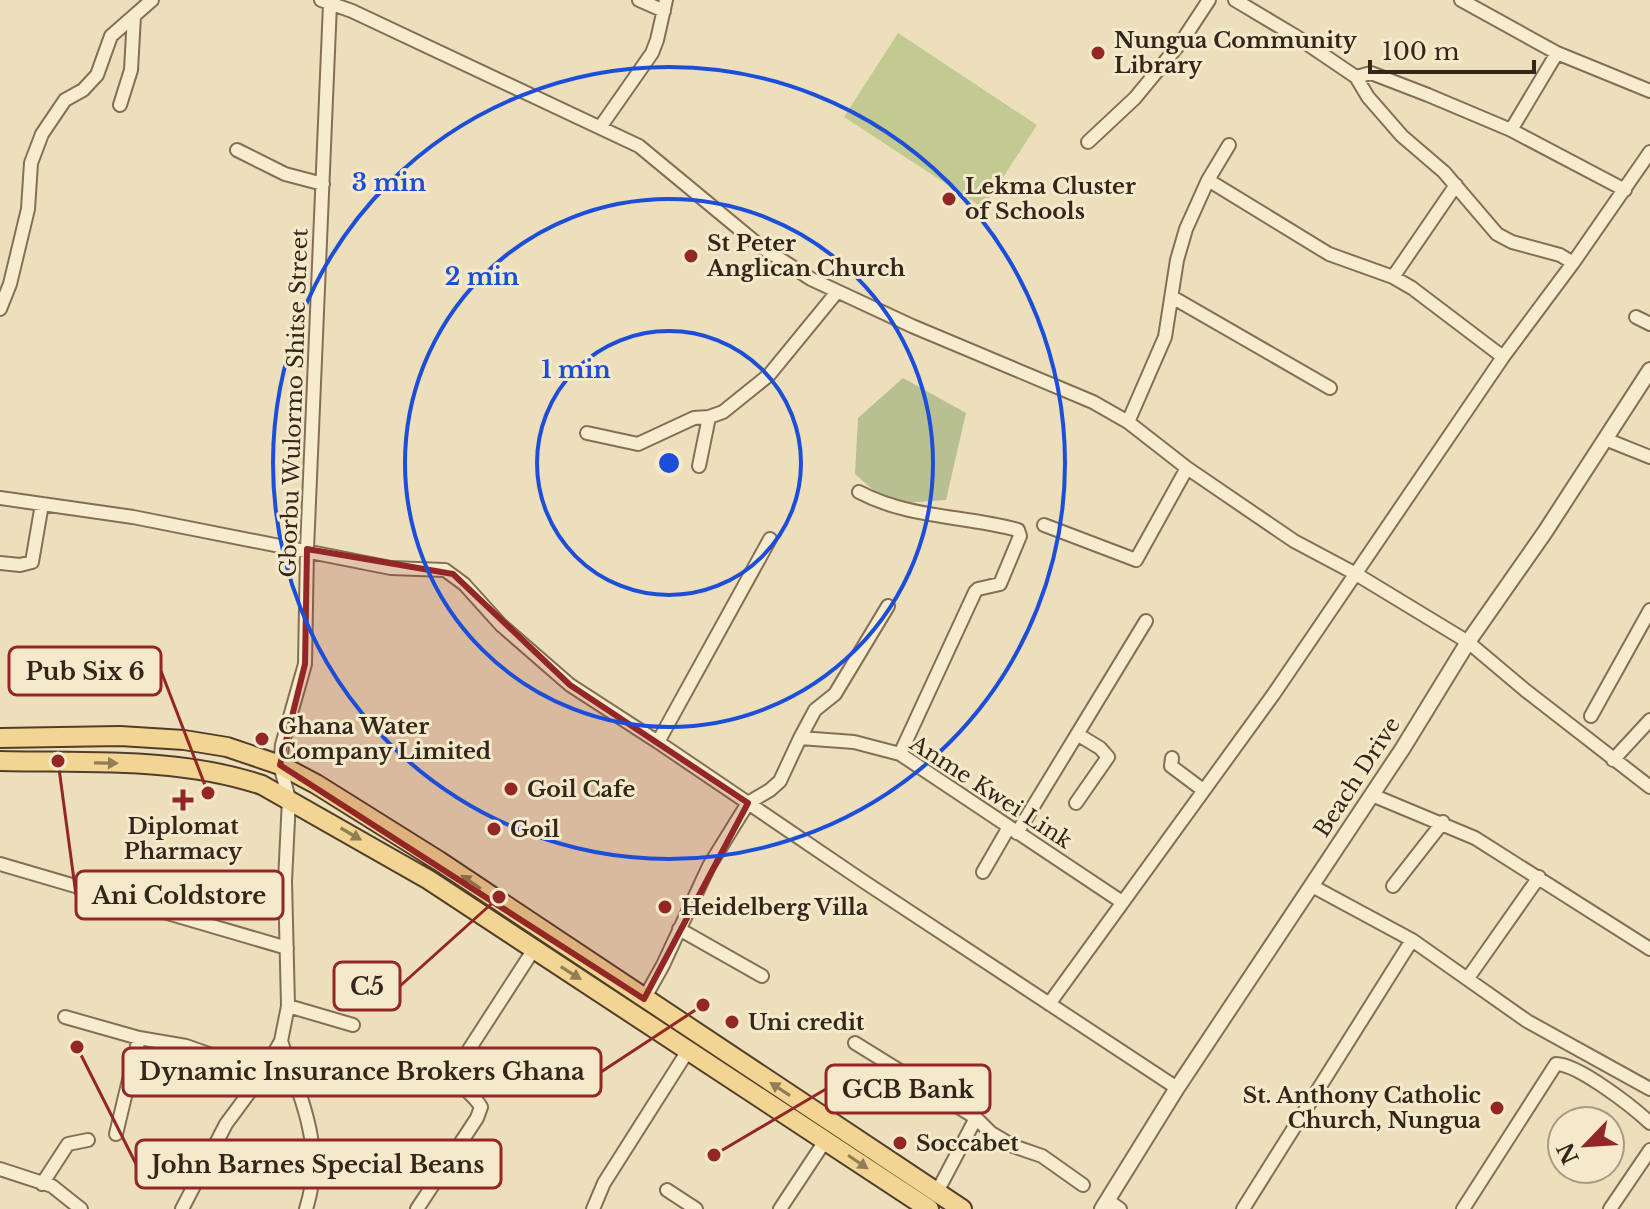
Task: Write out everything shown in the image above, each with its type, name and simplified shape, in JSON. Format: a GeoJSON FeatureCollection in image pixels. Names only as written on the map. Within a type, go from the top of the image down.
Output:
{"type":"FeatureCollection","features":[{"type":"Feature","properties":{"kind":"main road"},"geometry":{"type":"LineString","coordinates":[[0,738],[120,736],[184,740],[227,747],[280,765],[439,861],[644,999],[933,1201]]}},
{"type":"Feature","properties":{"kind":"main road"},"geometry":{"type":"LineString","coordinates":[[0,761],[160,765],[233,775],[289,799],[429,880],[825,1141],[933,1201],[962,1209]]}},
{"type":"Feature","properties":{"kind":"street"},"geometry":{"type":"LineString","coordinates":[[0,309],[14,269],[28,209],[31,163],[42,134],[65,100],[91,84],[102,65],[111,36],[152,0]]}},
{"type":"Feature","properties":{"kind":"street"},"geometry":{"type":"LineString","coordinates":[[601,126],[652,53],[665,6],[639,0]]}},
{"type":"Feature","properties":{"kind":"street"},"geometry":{"type":"LineString","coordinates":[[1088,142],[1135,98],[1182,41],[1209,0]]}},
{"type":"Feature","properties":{"kind":"street"},"geometry":{"type":"LineString","coordinates":[[1235,0],[1356,77],[1368,97],[1402,136],[1444,172],[1497,234],[1512,242],[1560,255],[1573,263]]}},
{"type":"Feature","properties":{"kind":"street"},"geometry":{"type":"LineString","coordinates":[[1461,0],[1557,53],[1650,91]]}},
{"type":"Feature","properties":{"kind":"street"},"geometry":{"type":"LineString","coordinates":[[325,2],[356,5],[601,126],[652,155],[760,246],[811,279],[945,341],[1093,402],[1128,422],[1187,468],[1294,541],[1356,574],[1468,642],[1650,787]]}},
{"type":"Feature","properties":{"kind":"street","name":"Gborbu Wulormo Shitse Street"},"geometry":{"type":"LineString","coordinates":[[281,1041],[288,1006],[285,881],[289,799],[280,765],[282,745],[305,664],[323,184],[325,2]]}},
{"type":"Feature","properties":{"kind":"street"},"geometry":{"type":"LineString","coordinates":[[120,105],[131,70],[134,16]]}},
{"type":"Feature","properties":{"kind":"street"},"geometry":{"type":"LineString","coordinates":[[1511,130],[1557,53]]}},
{"type":"Feature","properties":{"kind":"street"},"geometry":{"type":"LineString","coordinates":[[1356,77],[1371,73],[1511,130],[1625,190]]}},
{"type":"Feature","properties":{"kind":"street"},"geometry":{"type":"LineString","coordinates":[[1128,422],[1165,337],[1177,260],[1186,229],[1208,180],[1229,145]]}},
{"type":"Feature","properties":{"kind":"street"},"geometry":{"type":"LineString","coordinates":[[237,150],[285,174],[323,184]]}},
{"type":"Feature","properties":{"kind":"street"},"geometry":{"type":"LineString","coordinates":[[1049,1004],[1273,695],[1503,357],[1625,190],[1646,168],[1650,152]]}},
{"type":"Feature","properties":{"kind":"street"},"geometry":{"type":"LineString","coordinates":[[1208,180],[1329,254],[1393,277],[1429,300],[1503,357]]}},
{"type":"Feature","properties":{"kind":"street"},"geometry":{"type":"LineString","coordinates":[[1393,277],[1456,185]]}},
{"type":"Feature","properties":{"kind":"street"},"geometry":{"type":"LineString","coordinates":[[587,433],[638,444],[694,418],[723,412],[769,375],[837,292]]}},
{"type":"Feature","properties":{"kind":"street"},"geometry":{"type":"LineString","coordinates":[[1172,297],[1330,388]]}},
{"type":"Feature","properties":{"kind":"street"},"geometry":{"type":"LineString","coordinates":[[1636,317],[1650,324]]}},
{"type":"Feature","properties":{"kind":"street","name":"Beach Drive"},"geometry":{"type":"LineString","coordinates":[[1104,1205],[1177,1088],[1372,795],[1468,642],[1545,532],[1650,370]]}},
{"type":"Feature","properties":{"kind":"street"},"geometry":{"type":"LineString","coordinates":[[699,466],[709,417]]}},
{"type":"Feature","properties":{"kind":"street"},"geometry":{"type":"LineString","coordinates":[[1605,439],[1650,457]]}},
{"type":"Feature","properties":{"kind":"street"},"geometry":{"type":"LineString","coordinates":[[1044,525],[1136,560],[1187,468]]}},
{"type":"Feature","properties":{"kind":"street"},"geometry":{"type":"LineString","coordinates":[[859,492],[915,514],[994,523],[1018,530],[1020,536],[1000,584],[975,592],[900,754]]}},
{"type":"Feature","properties":{"kind":"street"},"geometry":{"type":"LineString","coordinates":[[0,498],[133,517],[391,568],[445,570],[453,574],[533,655],[570,685],[1177,1088]]}},
{"type":"Feature","properties":{"kind":"street"},"geometry":{"type":"LineString","coordinates":[[0,563],[20,565],[32,562],[42,504]]}},
{"type":"Feature","properties":{"kind":"street"},"geometry":{"type":"LineString","coordinates":[[658,742],[770,539]]}},
{"type":"Feature","properties":{"kind":"street"},"geometry":{"type":"LineString","coordinates":[[644,999],[709,866],[748,803],[780,781],[815,710],[835,694],[888,606]]}},
{"type":"Feature","properties":{"kind":"street"},"geometry":{"type":"LineString","coordinates":[[1591,716],[1650,610]]}},
{"type":"Feature","properties":{"kind":"street"},"geometry":{"type":"LineString","coordinates":[[983,872],[1077,734],[1146,621]]}},
{"type":"Feature","properties":{"kind":"street"},"geometry":{"type":"LineString","coordinates":[[1613,760],[1650,720]]}},
{"type":"Feature","properties":{"kind":"street"},"geometry":{"type":"LineString","coordinates":[[1076,803],[1108,757],[1100,748],[1077,734]]}},
{"type":"Feature","properties":{"kind":"street","name":"Anme Kwei Link"},"geometry":{"type":"LineString","coordinates":[[800,738],[854,742],[900,754],[1122,902]]}},
{"type":"Feature","properties":{"kind":"street"},"geometry":{"type":"LineString","coordinates":[[1172,758],[1171,766],[1175,771],[1203,790]]}},
{"type":"Feature","properties":{"kind":"street"},"geometry":{"type":"LineString","coordinates":[[1372,795],[1443,822],[1475,838],[1647,942]]}},
{"type":"Feature","properties":{"kind":"street"},"geometry":{"type":"LineString","coordinates":[[1393,886],[1443,822]]}},
{"type":"Feature","properties":{"kind":"street"},"geometry":{"type":"LineString","coordinates":[[0,864],[287,948]]}},
{"type":"Feature","properties":{"kind":"street"},"geometry":{"type":"LineString","coordinates":[[1468,978],[1539,877]]}},
{"type":"Feature","properties":{"kind":"street"},"geometry":{"type":"LineString","coordinates":[[1312,886],[1412,940],[1527,1021],[1650,1089]]}},
{"type":"Feature","properties":{"kind":"street"},"geometry":{"type":"LineString","coordinates":[[679,929],[762,976]]}},
{"type":"Feature","properties":{"kind":"street"},"geometry":{"type":"LineString","coordinates":[[1243,1209],[1412,940]]}},
{"type":"Feature","properties":{"kind":"street"},"geometry":{"type":"LineString","coordinates":[[417,1209],[477,1118],[481,1107],[457,1079],[459,1065],[534,949]]}},
{"type":"Feature","properties":{"kind":"street"},"geometry":{"type":"LineString","coordinates":[[288,1006],[353,1025]]}},
{"type":"Feature","properties":{"kind":"street"},"geometry":{"type":"LineString","coordinates":[[65,1017],[139,1038],[186,1046],[226,1060],[260,1078]]}},
{"type":"Feature","properties":{"kind":"street"},"geometry":{"type":"LineString","coordinates":[[116,1134],[139,1038]]}},
{"type":"Feature","properties":{"kind":"street"},"geometry":{"type":"LineString","coordinates":[[182,1209],[226,1124],[260,1078],[281,1041]]}},
{"type":"Feature","properties":{"kind":"street"},"geometry":{"type":"LineString","coordinates":[[281,1041],[312,1135],[313,1170],[306,1209]]}},
{"type":"Feature","properties":{"kind":"street"},"geometry":{"type":"LineString","coordinates":[[855,1043],[976,1118],[991,1133],[1013,1146],[1042,1156],[1083,1185]]}},
{"type":"Feature","properties":{"kind":"street"},"geometry":{"type":"LineString","coordinates":[[595,1208],[604,1183],[689,1049]]}},
{"type":"Feature","properties":{"kind":"street"},"geometry":{"type":"LineString","coordinates":[[1463,1209],[1556,1064],[1561,1063],[1582,1074],[1650,1123]]}},
{"type":"Feature","properties":{"kind":"street"},"geometry":{"type":"LineString","coordinates":[[933,1201],[976,1118]]}},
{"type":"Feature","properties":{"kind":"street"},"geometry":{"type":"LineString","coordinates":[[42,1184],[68,1144],[88,1140]]}},
{"type":"Feature","properties":{"kind":"street"},"geometry":{"type":"LineString","coordinates":[[780,1209],[825,1141]]}},
{"type":"Feature","properties":{"kind":"street"},"geometry":{"type":"LineString","coordinates":[[1610,1209],[1650,1150]]}},
{"type":"Feature","properties":{"kind":"street"},"geometry":{"type":"LineString","coordinates":[[0,1169],[52,1186],[81,1209]]}},
{"type":"Feature","properties":{"kind":"street"},"geometry":{"type":"LineString","coordinates":[[667,1190],[696,1209]]}},
{"type":"Feature","properties":{"kind":"street"},"geometry":{"type":"LineString","coordinates":[[1104,1205],[1120,1209]]}},
{"type":"Feature","properties":{"kind":"highlighted area"},"geometry":{"type":"Polygon","coordinates":[[[307,549],[453,574],[570,685],[748,803],[644,999],[280,765],[305,664],[307,549]]]}},
{"type":"Feature","properties":{"kind":"green space"},"geometry":{"type":"Polygon","coordinates":[[[898,33],[1037,125],[983,208],[844,117],[898,33]]]}},
{"type":"Feature","properties":{"kind":"green space"},"geometry":{"type":"Polygon","coordinates":[[[903,378],[966,413],[946,500],[889,504],[855,474],[858,418],[903,378]]]}},
{"type":"Feature","properties":{"kind":"place","name":"Nungua Community Library"},"geometry":{"type":"Point","coordinates":[1098,53]}},
{"type":"Feature","properties":{"kind":"place","name":"Lekma Cluster of Schools"},"geometry":{"type":"Point","coordinates":[949,199]}},
{"type":"Feature","properties":{"kind":"place","name":"St Peter Anglican Church"},"geometry":{"type":"Point","coordinates":[691,256]}},
{"type":"Feature","properties":{"kind":"place","name":"Ghana Water Company Limited"},"geometry":{"type":"Point","coordinates":[262,739]}},
{"type":"Feature","properties":{"kind":"place","name":"Ani Coldstore"},"geometry":{"type":"Point","coordinates":[58,761]}},
{"type":"Feature","properties":{"kind":"place","name":"Goil Cafe"},"geometry":{"type":"Point","coordinates":[511,789]}},
{"type":"Feature","properties":{"kind":"place","name":"Pub Six 6"},"geometry":{"type":"Point","coordinates":[208,793]}},
{"type":"Feature","properties":{"kind":"place","name":"Diplomat Pharmacy"},"geometry":{"type":"Point","coordinates":[183,800]}},
{"type":"Feature","properties":{"kind":"place","name":"Goil"},"geometry":{"type":"Point","coordinates":[494,829]}},
{"type":"Feature","properties":{"kind":"place","name":"C5"},"geometry":{"type":"Point","coordinates":[499,897]}},
{"type":"Feature","properties":{"kind":"place","name":"Heidelberg Villa"},"geometry":{"type":"Point","coordinates":[665,907]}},
{"type":"Feature","properties":{"kind":"place","name":"Dynamic Insurance Brokers Ghana"},"geometry":{"type":"Point","coordinates":[703,1005]}},
{"type":"Feature","properties":{"kind":"place","name":"Uni credit"},"geometry":{"type":"Point","coordinates":[732,1022]}},
{"type":"Feature","properties":{"kind":"place","name":"John Barnes Special Beans"},"geometry":{"type":"Point","coordinates":[77,1047]}},
{"type":"Feature","properties":{"kind":"place","name":"St. Anthony Catholic Church, Nungua"},"geometry":{"type":"Point","coordinates":[1497,1108]}},
{"type":"Feature","properties":{"kind":"place","name":"Soccabet"},"geometry":{"type":"Point","coordinates":[900,1143]}},
{"type":"Feature","properties":{"kind":"place","name":"GCB Bank"},"geometry":{"type":"Point","coordinates":[714,1155]}}]}
